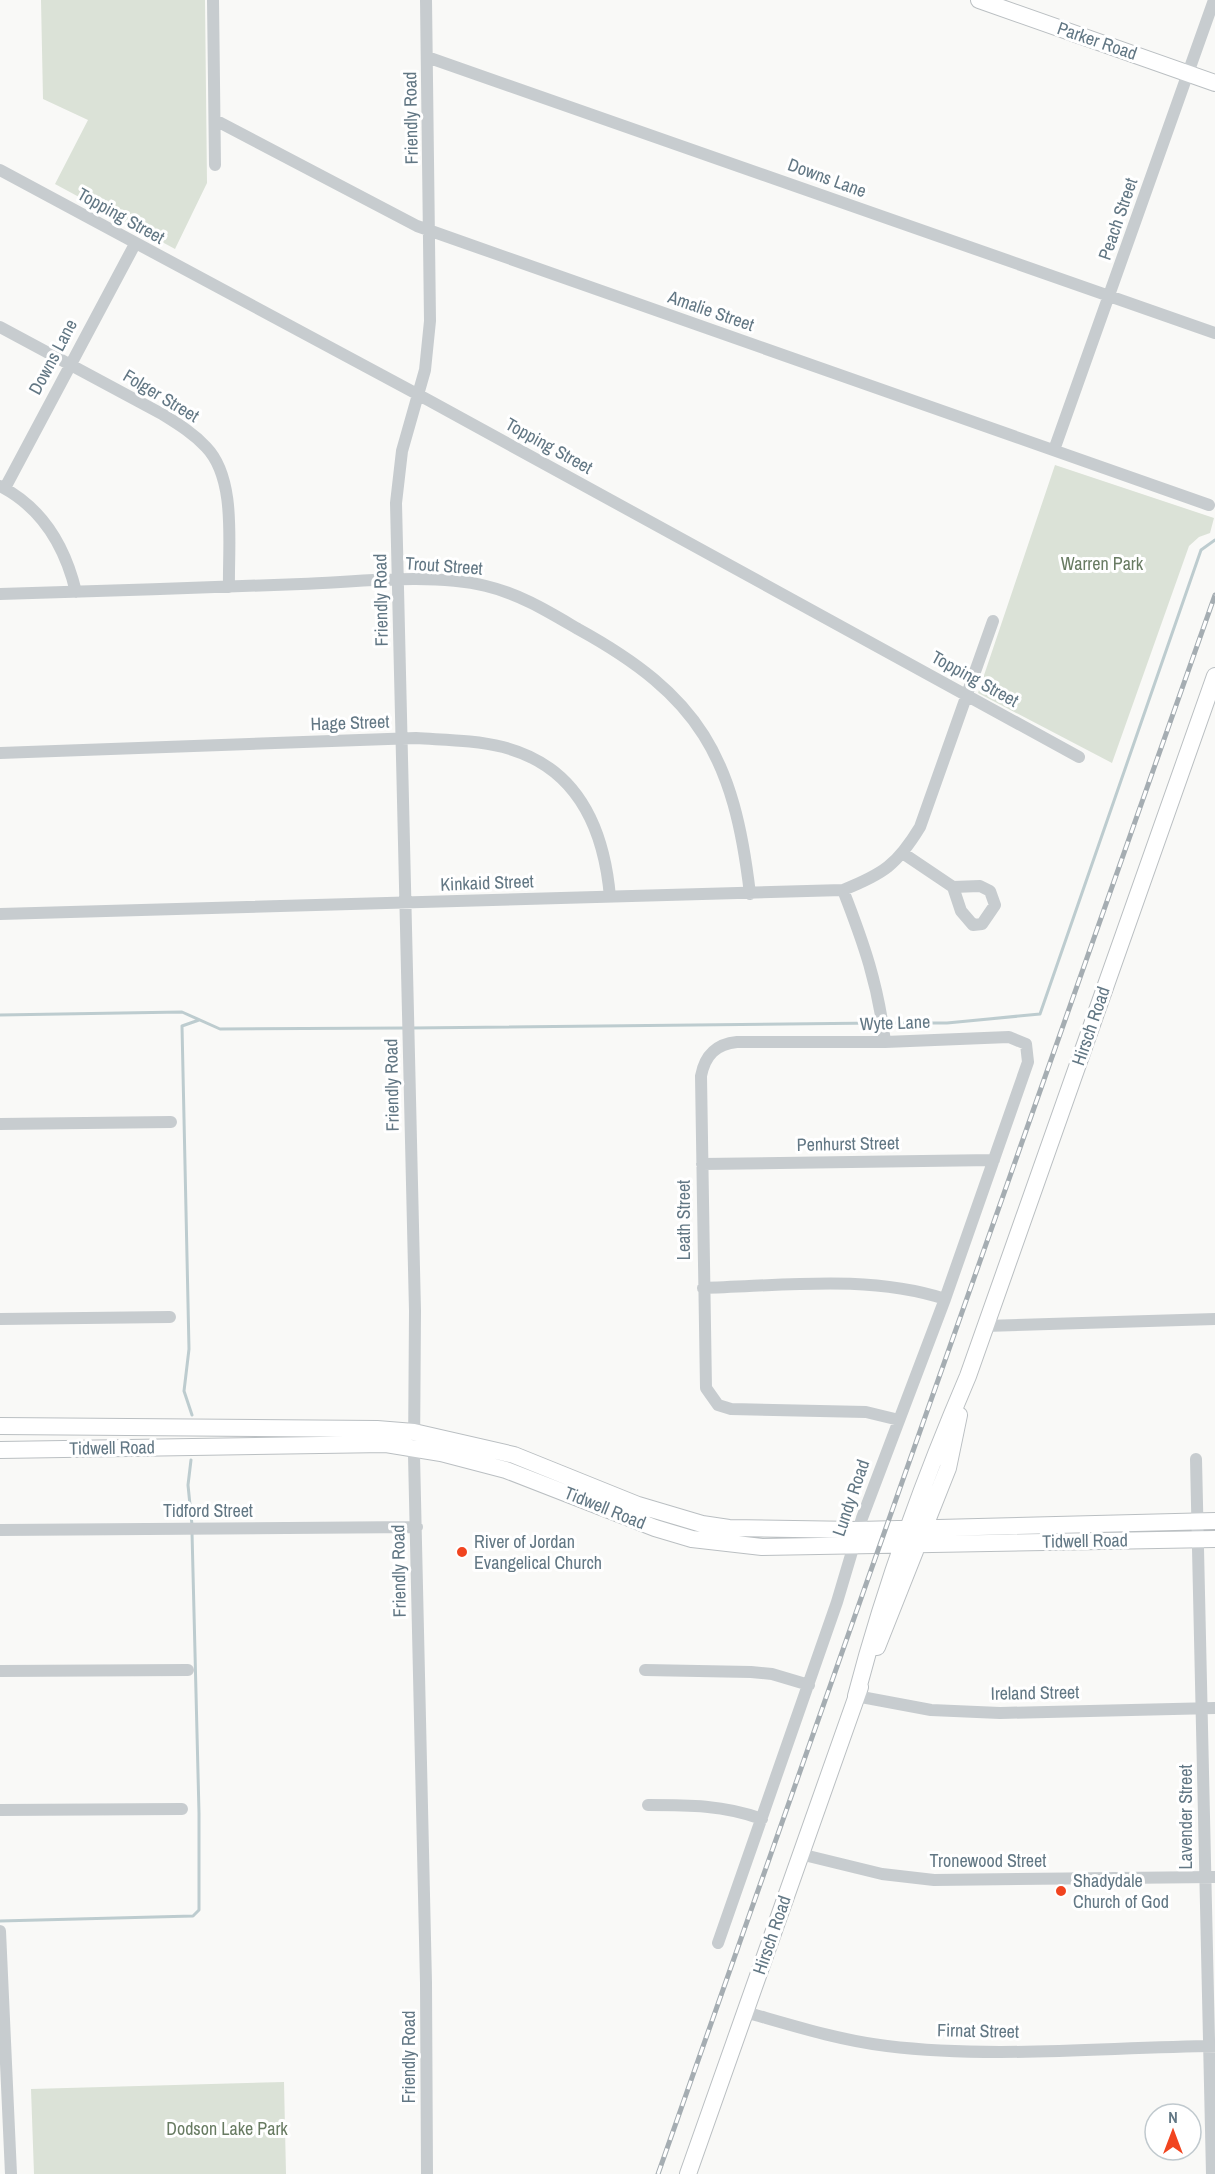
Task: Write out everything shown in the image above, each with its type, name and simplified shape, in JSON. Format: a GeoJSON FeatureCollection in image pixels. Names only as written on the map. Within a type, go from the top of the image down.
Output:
{"type":"FeatureCollection","features":[{"type":"Feature","properties":{"kind":"main road","name":"Parker Road"},"geometry":{"type":"LineString","coordinates":[[979,0],[1215,83]]}},
{"type":"Feature","properties":{"kind":"main road","name":"Hirsch Road"},"geometry":{"type":"LineString","coordinates":[[856,1696],[879,1609],[900,1544],[968,1376],[1215,676]]}},
{"type":"Feature","properties":{"kind":"main road","name":"Hirsch Road"},"geometry":{"type":"LineString","coordinates":[[688,2174],[856,1696],[948,1468],[968,1376]]}},
{"type":"Feature","properties":{"kind":"main road","name":"Tidwell Road"},"geometry":{"type":"LineString","coordinates":[[0,1426],[262,1436],[362,1443],[414,1440],[506,1470],[563,1483],[655,1528],[700,1532],[783,1531],[900,1544],[922,1536],[1084,1533],[1207,1539]]}},
{"type":"Feature","properties":{"kind":"main road","name":"Tidwell Road"},"geometry":{"type":"LineString","coordinates":[[0,1450],[262,1436]]}},
{"type":"Feature","properties":{"kind":"main road","name":"Tidwell Road"},"geometry":{"type":"LineString","coordinates":[[1084,1533],[1207,1521]]}},
{"type":"Feature","properties":{"kind":"main road","name":"Tidwell Road"},"geometry":{"type":"LineString","coordinates":[[856,1538],[906,1528],[922,1536]]}},
{"type":"Feature","properties":{"kind":"street"},"geometry":{"type":"LineString","coordinates":[[213,0],[215,165]]}},
{"type":"Feature","properties":{"kind":"street","name":"Friendly Road"},"geometry":{"type":"LineString","coordinates":[[426,0],[431,232],[429,343],[399,471],[396,503],[415,1311],[414,1440],[426,1983],[427,2174]]}},
{"type":"Feature","properties":{"kind":"street","name":"Peach Street"},"geometry":{"type":"LineString","coordinates":[[1054,450],[1214,0]]}},
{"type":"Feature","properties":{"kind":"street","name":"Downs Lane"},"geometry":{"type":"LineString","coordinates":[[427,57],[1215,333]]}},
{"type":"Feature","properties":{"kind":"street","name":"Amalie Street"},"geometry":{"type":"LineString","coordinates":[[215,120],[431,232],[1209,505]]}},
{"type":"Feature","properties":{"kind":"street","name":"Topping Street"},"geometry":{"type":"LineString","coordinates":[[0,170],[418,394],[1079,757]]}},
{"type":"Feature","properties":{"kind":"street","name":"Downs Lane"},"geometry":{"type":"LineString","coordinates":[[2,487],[135,244]]}},
{"type":"Feature","properties":{"kind":"street","name":"Folger Street"},"geometry":{"type":"LineString","coordinates":[[0,327],[162,414],[187,430],[208,448],[221,472],[227,498],[229,587]]}},
{"type":"Feature","properties":{"kind":"street"},"geometry":{"type":"LineString","coordinates":[[2,487],[36,512],[53,533],[70,569],[76,592]]}},
{"type":"Feature","properties":{"kind":"street","name":"Trout Street"},"geometry":{"type":"LineString","coordinates":[[0,594],[399,580],[484,585],[525,599],[618,650],[663,685],[708,741],[728,782],[741,826],[750,894]]}},
{"type":"Feature","properties":{"kind":"street"},"geometry":{"type":"LineString","coordinates":[[953,887],[904,854],[927,809],[993,621]]}},
{"type":"Feature","properties":{"kind":"street","name":"Hage Street"},"geometry":{"type":"LineString","coordinates":[[0,753],[402,739],[488,744],[522,754],[544,765],[575,794],[597,828],[607,867],[610,897]]}},
{"type":"Feature","properties":{"kind":"street","name":"Kinkaid Street"},"geometry":{"type":"LineString","coordinates":[[0,914],[843,890],[880,874],[904,854]]}},
{"type":"Feature","properties":{"kind":"street"},"geometry":{"type":"LineString","coordinates":[[843,890],[868,953],[881,1010],[884,1037]]}},
{"type":"Feature","properties":{"kind":"street","name":"Wyte Lane"},"geometry":{"type":"LineString","coordinates":[[739,1042],[884,1037],[1009,1037],[1026,1044],[1028,1062],[1026,1068]]}},
{"type":"Feature","properties":{"kind":"street","name":"Leath Street"},"geometry":{"type":"LineString","coordinates":[[739,1042],[721,1045],[709,1055],[703,1064],[701,1076],[706,1388],[718,1405],[731,1408],[866,1412],[899,1420]]}},
{"type":"Feature","properties":{"kind":"street","name":"Lundy Road"},"geometry":{"type":"LineString","coordinates":[[718,1943],[809,1685],[856,1538],[945,1299],[1026,1068]]}},
{"type":"Feature","properties":{"kind":"street"},"geometry":{"type":"LineString","coordinates":[[0,1124],[171,1122]]}},
{"type":"Feature","properties":{"kind":"street","name":"Penhurst Street"},"geometry":{"type":"LineString","coordinates":[[702,1164],[994,1160]]}},
{"type":"Feature","properties":{"kind":"street"},"geometry":{"type":"LineString","coordinates":[[703,1288],[886,1285],[916,1289],[945,1299]]}},
{"type":"Feature","properties":{"kind":"street"},"geometry":{"type":"LineString","coordinates":[[0,1319],[170,1317]]}},
{"type":"Feature","properties":{"kind":"street"},"geometry":{"type":"LineString","coordinates":[[986,1326],[1215,1319]]}},
{"type":"Feature","properties":{"kind":"street","name":"Lavender Street"},"geometry":{"type":"LineString","coordinates":[[1196,1460],[1207,1521],[1202,1708],[1210,1877],[1213,2046],[1212,2174]]}},
{"type":"Feature","properties":{"kind":"street","name":"Tidford Street"},"geometry":{"type":"LineString","coordinates":[[0,1530],[417,1527]]}},
{"type":"Feature","properties":{"kind":"street"},"geometry":{"type":"LineString","coordinates":[[0,1671],[188,1670]]}},
{"type":"Feature","properties":{"kind":"street"},"geometry":{"type":"LineString","coordinates":[[645,1670],[751,1672],[772,1674],[809,1685]]}},
{"type":"Feature","properties":{"kind":"street","name":"Ireland Street"},"geometry":{"type":"LineString","coordinates":[[856,1696],[931,1710],[1000,1713],[1215,1708]]}},
{"type":"Feature","properties":{"kind":"street"},"geometry":{"type":"LineString","coordinates":[[648,1805],[706,1805],[738,1811],[762,1819]]}},
{"type":"Feature","properties":{"kind":"street"},"geometry":{"type":"LineString","coordinates":[[0,1810],[182,1809]]}},
{"type":"Feature","properties":{"kind":"street","name":"Tronewood Street"},"geometry":{"type":"LineString","coordinates":[[800,1854],[882,1874],[934,1880],[1210,1877]]}},
{"type":"Feature","properties":{"kind":"street"},"geometry":{"type":"LineString","coordinates":[[0,1931],[11,2174]]}},
{"type":"Feature","properties":{"kind":"street","name":"Firnat Street"},"geometry":{"type":"LineString","coordinates":[[745,2012],[825,2034],[886,2046],[963,2051],[1213,2046]]}},
{"type":"Feature","properties":{"kind":"green space"},"geometry":{"type":"Polygon","coordinates":[[[41,0],[205,0],[207,183],[175,249],[55,184],[88,120],[43,99],[41,0]]]}},
{"type":"Feature","properties":{"kind":"green space","name":"Warren Park"},"geometry":{"type":"Polygon","coordinates":[[[1055,465],[1214,518],[1210,533],[1199,537],[1189,546],[1112,763],[978,693],[1055,465]]]}},
{"type":"Feature","properties":{"kind":"green space","name":"Dodson Lake Park"},"geometry":{"type":"Polygon","coordinates":[[[284,2082],[286,2174],[34,2174],[31,2089],[284,2082]]]}},
{"type":"Feature","properties":{"kind":"waterway"},"geometry":{"type":"LineString","coordinates":[[886,1023],[947,1023],[1040,1014],[1201,550],[1215,540]]}},
{"type":"Feature","properties":{"kind":"waterway"},"geometry":{"type":"LineString","coordinates":[[0,1015],[182,1012],[220,1029],[405,1028]]}},
{"type":"Feature","properties":{"kind":"waterway"},"geometry":{"type":"LineString","coordinates":[[192,1415],[184,1391],[189,1349],[182,1026],[199,1020]]}},
{"type":"Feature","properties":{"kind":"waterway"},"geometry":{"type":"LineString","coordinates":[[412,1028],[879,1023]]}},
{"type":"Feature","properties":{"kind":"waterway"},"geometry":{"type":"LineString","coordinates":[[191,1460],[188,1485],[192,1525]]}},
{"type":"Feature","properties":{"kind":"waterway"},"geometry":{"type":"LineString","coordinates":[[0,1921],[193,1916],[199,1910],[192,1532]]}},
{"type":"Feature","properties":{"kind":"railway"},"geometry":{"type":"LineString","coordinates":[[658,2174],[1215,595]]}},
{"type":"Feature","properties":{"kind":"place","name":"River of Jordan Evangelical Church"},"geometry":{"type":"Point","coordinates":[462,1552]}},
{"type":"Feature","properties":{"kind":"place","name":"Shadydale Church of God"},"geometry":{"type":"Point","coordinates":[1061,1891]}}]}
